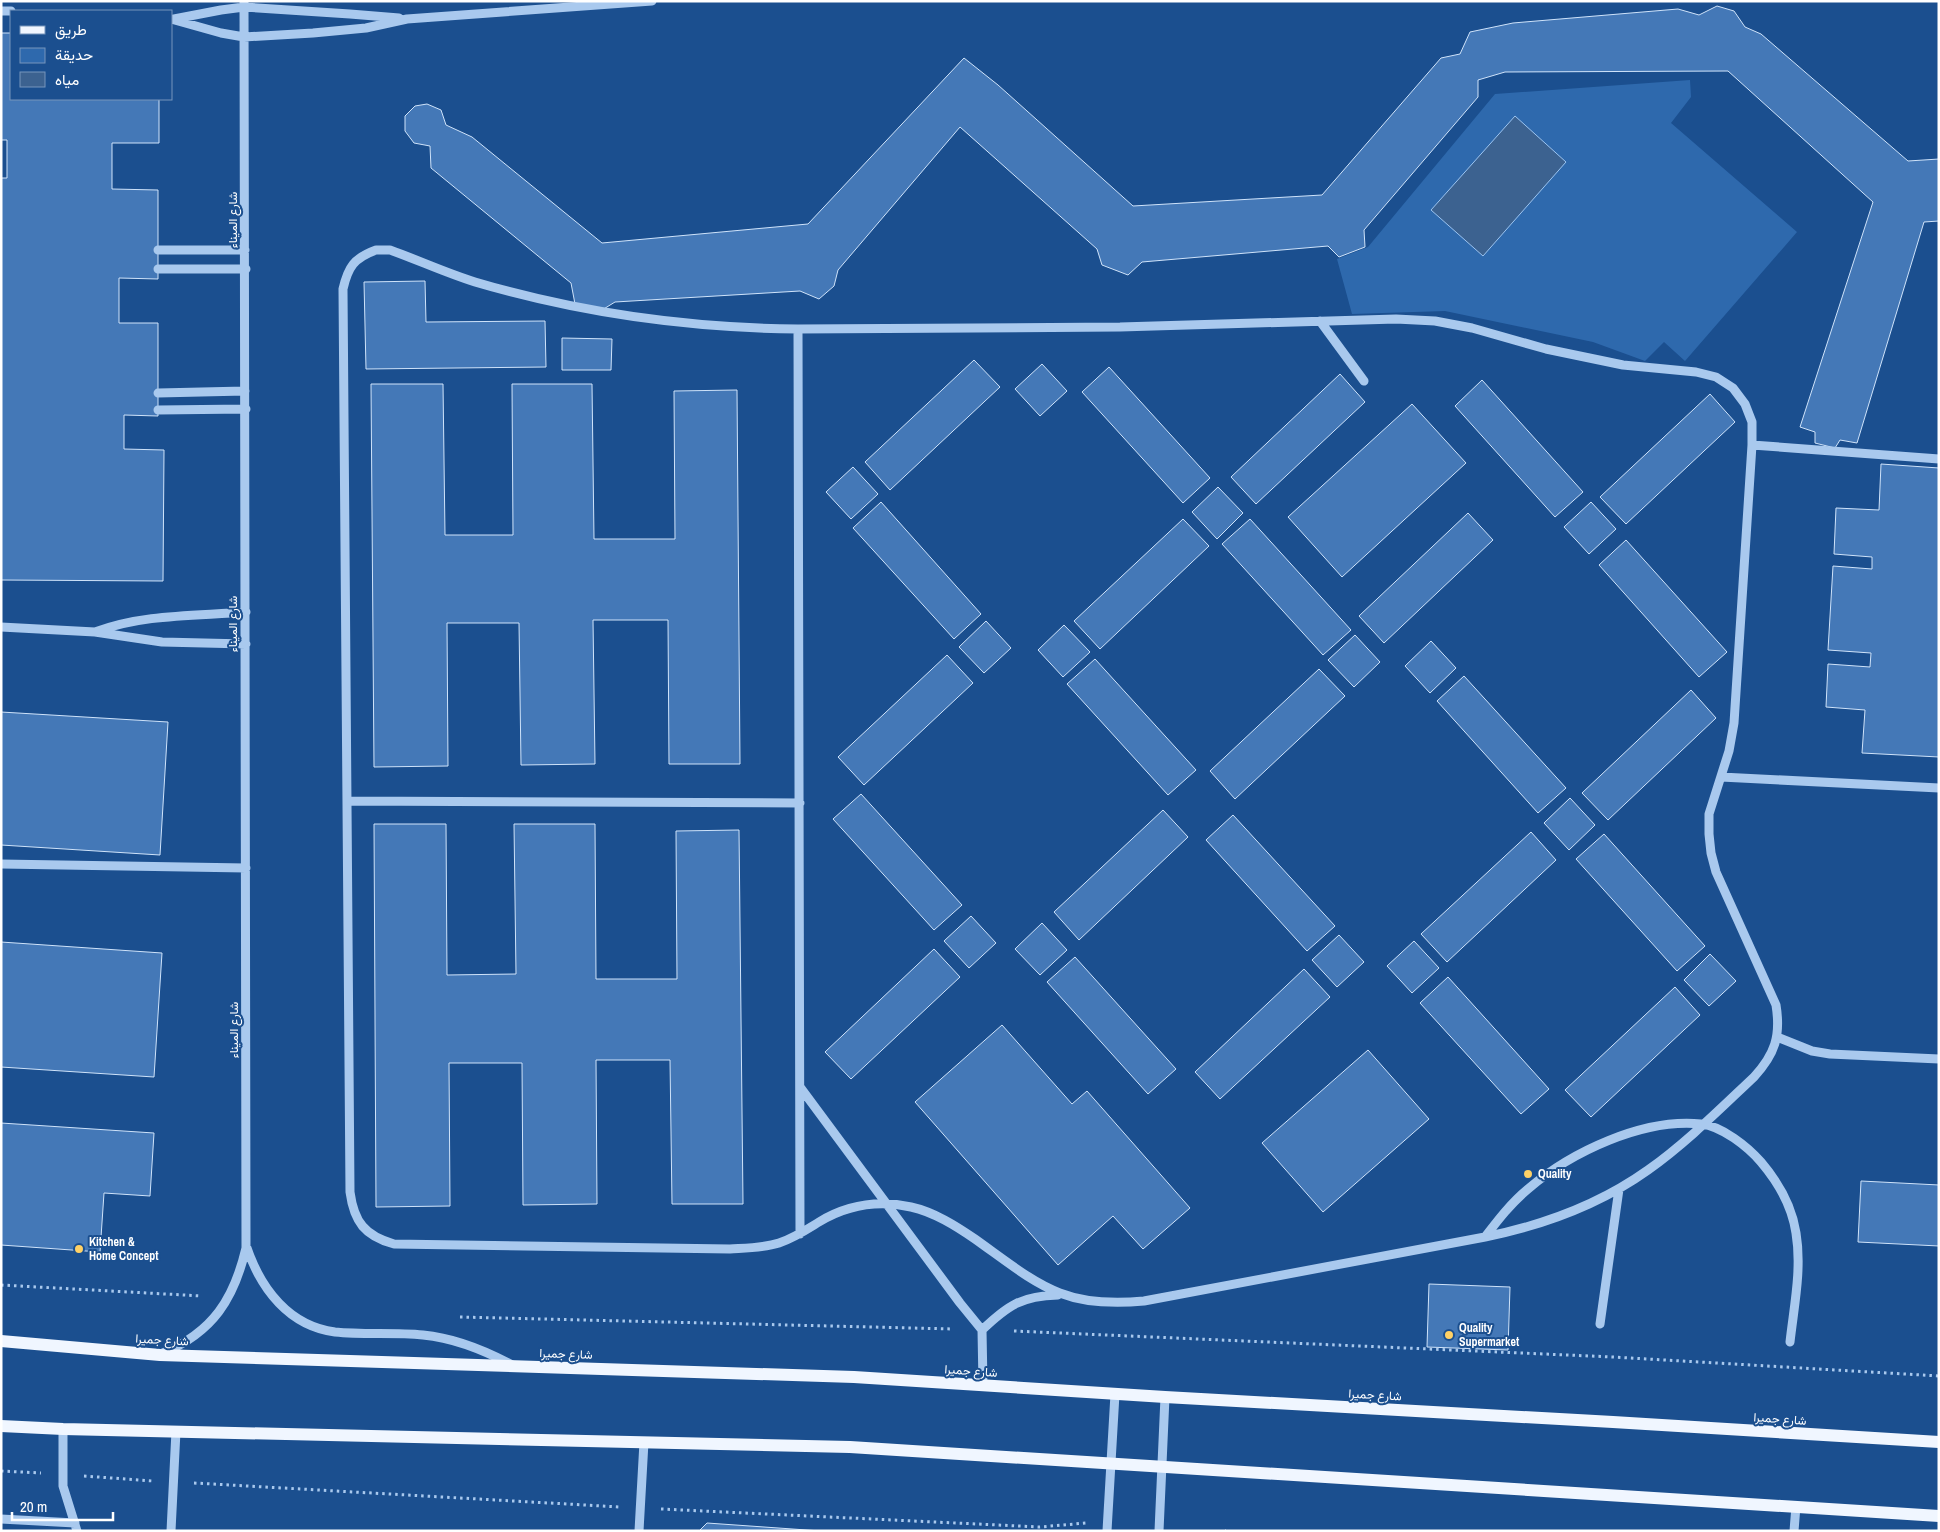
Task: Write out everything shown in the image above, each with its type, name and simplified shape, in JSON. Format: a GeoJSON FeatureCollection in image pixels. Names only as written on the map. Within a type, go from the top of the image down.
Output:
{"type":"FeatureCollection","features":[{"type":"Feature","properties":{"kind":"main road","name":"شارع جميرا"},"geometry":{"type":"LineString","coordinates":[[1,1341],[160,1355],[854,1377],[1165,1398],[1603,1421],[1939,1442]]}},
{"type":"Feature","properties":{"kind":"main road"},"geometry":{"type":"LineString","coordinates":[[1,1426],[850,1447],[1939,1516]]}},
{"type":"Feature","properties":{"kind":"street"},"geometry":{"type":"LineString","coordinates":[[172,19],[220,33],[244,37],[366,28],[407,19],[652,1]]}},
{"type":"Feature","properties":{"kind":"street"},"geometry":{"type":"LineString","coordinates":[[172,19],[244,4],[407,19]]}},
{"type":"Feature","properties":{"kind":"street","name":"شارع الميناء"},"geometry":{"type":"LineString","coordinates":[[244,4],[246,250],[246,1248]]}},
{"type":"Feature","properties":{"kind":"street"},"geometry":{"type":"LineString","coordinates":[[158,250],[246,250]]}},
{"type":"Feature","properties":{"kind":"street"},"geometry":{"type":"LineString","coordinates":[[376,250],[390,250],[474,281],[582,308],[693,324],[749,328],[1120,327],[1320,321],[1396,319],[1434,321],[1472,328],[1584,358],[1631,366],[1696,372],[1716,377],[1732,388],[1745,404],[1752,422],[1752,445],[1737,695],[1734,723],[1721,777],[1709,814],[1708,834],[1711,853],[1720,881],[1776,1005],[1779,1021],[1777,1037],[1773,1052],[1765,1066],[1703,1124],[1649,1170],[1619,1189],[1554,1220],[1485,1237],[1144,1302],[1115,1304],[1088,1302],[1060,1295],[1035,1282],[959,1228],[937,1216],[912,1207],[887,1203],[863,1205],[841,1211],[778,1244],[754,1248],[394,1244],[380,1240],[367,1232],[358,1220],[352,1207],[350,1192],[343,289],[346,275],[352,263],[363,254],[376,250]]}},
{"type":"Feature","properties":{"kind":"street"},"geometry":{"type":"LineString","coordinates":[[158,269],[246,269]]}},
{"type":"Feature","properties":{"kind":"street"},"geometry":{"type":"LineString","coordinates":[[1320,321],[1364,381]]}},
{"type":"Feature","properties":{"kind":"street"},"geometry":{"type":"LineString","coordinates":[[798,329],[800,1234]]}},
{"type":"Feature","properties":{"kind":"street"},"geometry":{"type":"LineString","coordinates":[[158,393],[246,391]]}},
{"type":"Feature","properties":{"kind":"street"},"geometry":{"type":"LineString","coordinates":[[158,410],[246,409]]}},
{"type":"Feature","properties":{"kind":"street"},"geometry":{"type":"LineString","coordinates":[[1752,445],[1939,459]]}},
{"type":"Feature","properties":{"kind":"street"},"geometry":{"type":"LineString","coordinates":[[94,632],[111,626],[145,619],[246,612]]}},
{"type":"Feature","properties":{"kind":"street"},"geometry":{"type":"LineString","coordinates":[[1,627],[94,632],[162,642],[246,644]]}},
{"type":"Feature","properties":{"kind":"street"},"geometry":{"type":"LineString","coordinates":[[1721,777],[1939,788]]}},
{"type":"Feature","properties":{"kind":"street"},"geometry":{"type":"LineString","coordinates":[[347,801],[800,803]]}},
{"type":"Feature","properties":{"kind":"street"},"geometry":{"type":"LineString","coordinates":[[1,864],[246,868]]}},
{"type":"Feature","properties":{"kind":"street"},"geometry":{"type":"LineString","coordinates":[[1777,1037],[1812,1051],[1830,1054],[1939,1059]]}},
{"type":"Feature","properties":{"kind":"street"},"geometry":{"type":"LineString","coordinates":[[800,1087],[982,1330],[983,1385]]}},
{"type":"Feature","properties":{"kind":"street"},"geometry":{"type":"LineString","coordinates":[[1485,1237],[1504,1212],[1527,1190],[1552,1170],[1580,1153],[1609,1140],[1640,1131],[1671,1124],[1703,1124],[1730,1135],[1754,1154],[1774,1177],[1788,1203],[1796,1232],[1799,1262],[1790,1342]]}},
{"type":"Feature","properties":{"kind":"street"},"geometry":{"type":"LineString","coordinates":[[1600,1324],[1619,1189]]}},
{"type":"Feature","properties":{"kind":"street"},"geometry":{"type":"LineString","coordinates":[[160,1355],[180,1346],[198,1334],[214,1318],[227,1300],[237,1281],[246,1248]]}},
{"type":"Feature","properties":{"kind":"street"},"geometry":{"type":"LineString","coordinates":[[246,1248],[257,1275],[267,1291],[280,1305],[305,1322],[334,1332],[423,1335],[447,1338],[478,1348],[514,1366]]}},
{"type":"Feature","properties":{"kind":"street"},"geometry":{"type":"LineString","coordinates":[[982,1330],[997,1315],[1016,1302],[1038,1296],[1060,1295]]}},
{"type":"Feature","properties":{"kind":"street"},"geometry":{"type":"LineString","coordinates":[[1107,1531],[1115,1394]]}},
{"type":"Feature","properties":{"kind":"street"},"geometry":{"type":"LineString","coordinates":[[1159,1531],[1165,1398]]}},
{"type":"Feature","properties":{"kind":"street"},"geometry":{"type":"LineString","coordinates":[[1,1519],[76,1527],[66,1498],[63,1475],[63,1429]]}},
{"type":"Feature","properties":{"kind":"street"},"geometry":{"type":"LineString","coordinates":[[171,1531],[176,1431]]}},
{"type":"Feature","properties":{"kind":"street"},"geometry":{"type":"LineString","coordinates":[[639,1531],[644,1442]]}},
{"type":"Feature","properties":{"kind":"street"},"geometry":{"type":"LineString","coordinates":[[1794,1531],[1796,1506]]}},
{"type":"Feature","properties":{"kind":"path"},"geometry":{"type":"LineString","coordinates":[[1,1284],[194,1294],[227,1300]]}},
{"type":"Feature","properties":{"kind":"path"},"geometry":{"type":"LineString","coordinates":[[455,1317],[982,1330],[1613,1358],[1939,1376]]}},
{"type":"Feature","properties":{"kind":"path"},"geometry":{"type":"LineString","coordinates":[[1,1471],[641,1508],[1040,1527],[1108,1520]]}},
{"type":"Feature","properties":{"kind":"green space"},"geometry":{"type":"Polygon","coordinates":[[[1690,80],[1691,97],[1671,123],[1797,232],[1685,361],[1664,342],[1645,361],[1593,342],[1445,311],[1352,314],[1337,259],[1368,247],[1495,94],[1690,80]]]}},
{"type":"Feature","properties":{"kind":"water"},"geometry":{"type":"Polygon","coordinates":[[[1515,116],[1566,162],[1483,256],[1431,210],[1515,116]]]}},
{"type":"Feature","properties":{"kind":"building"},"geometry":{"type":"Polygon","coordinates":[[[1717,6],[1734,11],[1745,27],[1761,34],[1908,161],[1939,159],[1939,221],[1924,222],[1857,443],[1840,440],[1835,448],[1815,443],[1815,432],[1800,427],[1873,202],[1728,71],[1505,72],[1478,80],[1478,97],[1364,230],[1365,247],[1339,257],[1328,246],[1142,262],[1128,275],[1102,265],[1097,249],[960,127],[838,270],[834,286],[819,299],[800,291],[615,302],[602,310],[575,304],[571,283],[431,168],[430,146],[414,143],[405,131],[405,116],[415,106],[427,104],[441,110],[446,125],[472,137],[602,243],[808,224],[964,58],[998,85],[1133,206],[1322,195],[1441,58],[1460,54],[1470,32],[1513,23],[1678,9],[1699,15],[1717,6]]]}},
{"type":"Feature","properties":{"kind":"building"},"geometry":{"type":"Polygon","coordinates":[[[1,33],[10,33],[10,100],[159,100],[159,143],[112,143],[112,189],[158,190],[158,279],[119,278],[119,323],[158,323],[158,416],[124,415],[124,449],[164,450],[163,581],[1,580],[1,178],[7,178],[7,140],[1,140],[1,33]]]}},
{"type":"Feature","properties":{"kind":"building"},"geometry":{"type":"Polygon","coordinates":[[[425,281],[426,322],[545,321],[546,367],[366,369],[364,282],[425,281]]]}},
{"type":"Feature","properties":{"kind":"building"},"geometry":{"type":"Polygon","coordinates":[[[562,338],[612,339],[611,370],[562,370],[562,338]]]}},
{"type":"Feature","properties":{"kind":"building"},"geometry":{"type":"Polygon","coordinates":[[[974,360],[1000,387],[890,490],[865,462],[974,360]]]}},
{"type":"Feature","properties":{"kind":"building"},"geometry":{"type":"Polygon","coordinates":[[[1042,364],[1067,391],[1040,416],[1015,389],[1042,364]]]}},
{"type":"Feature","properties":{"kind":"building"},"geometry":{"type":"Polygon","coordinates":[[[1109,367],[1210,478],[1183,503],[1082,392],[1109,367]]]}},
{"type":"Feature","properties":{"kind":"building"},"geometry":{"type":"Polygon","coordinates":[[[1340,374],[1365,402],[1256,504],[1231,477],[1340,374]]]}},
{"type":"Feature","properties":{"kind":"building"},"geometry":{"type":"Polygon","coordinates":[[[1482,380],[1583,492],[1555,517],[1455,406],[1482,380]]]}},
{"type":"Feature","properties":{"kind":"building"},"geometry":{"type":"Polygon","coordinates":[[[371,384],[443,384],[445,535],[513,535],[512,384],[592,384],[594,539],[675,539],[674,391],[737,390],[740,764],[669,764],[668,620],[593,620],[595,764],[521,765],[519,623],[447,623],[448,766],[374,767],[371,384]]]}},
{"type":"Feature","properties":{"kind":"building"},"geometry":{"type":"Polygon","coordinates":[[[1710,394],[1735,422],[1626,524],[1600,497],[1710,394]]]}},
{"type":"Feature","properties":{"kind":"building"},"geometry":{"type":"Polygon","coordinates":[[[1412,404],[1466,463],[1342,577],[1288,517],[1412,404]]]}},
{"type":"Feature","properties":{"kind":"building"},"geometry":{"type":"Polygon","coordinates":[[[1881,464],[1939,468],[1939,757],[1862,753],[1865,710],[1826,707],[1828,664],[1870,667],[1871,653],[1828,650],[1833,566],[1872,569],[1872,557],[1834,554],[1836,508],[1879,510],[1881,464]]]}},
{"type":"Feature","properties":{"kind":"building"},"geometry":{"type":"Polygon","coordinates":[[[853,467],[878,494],[851,519],[826,492],[853,467]]]}},
{"type":"Feature","properties":{"kind":"building"},"geometry":{"type":"Polygon","coordinates":[[[1218,487],[1243,513],[1217,539],[1192,512],[1218,487]]]}},
{"type":"Feature","properties":{"kind":"building"},"geometry":{"type":"Polygon","coordinates":[[[881,502],[981,614],[954,639],[853,528],[881,502]]]}},
{"type":"Feature","properties":{"kind":"building"},"geometry":{"type":"Polygon","coordinates":[[[1591,502],[1616,529],[1589,554],[1564,527],[1591,502]]]}},
{"type":"Feature","properties":{"kind":"building"},"geometry":{"type":"Polygon","coordinates":[[[1468,513],[1493,540],[1384,643],[1359,616],[1468,513]]]}},
{"type":"Feature","properties":{"kind":"building"},"geometry":{"type":"Polygon","coordinates":[[[1183,519],[1209,546],[1100,649],[1074,621],[1183,519]]]}},
{"type":"Feature","properties":{"kind":"building"},"geometry":{"type":"Polygon","coordinates":[[[1250,519],[1351,630],[1323,655],[1222,544],[1250,519]]]}},
{"type":"Feature","properties":{"kind":"building"},"geometry":{"type":"Polygon","coordinates":[[[1626,540],[1727,652],[1699,677],[1599,565],[1626,540]]]}},
{"type":"Feature","properties":{"kind":"building"},"geometry":{"type":"Polygon","coordinates":[[[986,621],[1011,648],[984,673],[959,647],[986,621]]]}},
{"type":"Feature","properties":{"kind":"building"},"geometry":{"type":"Polygon","coordinates":[[[1064,625],[1090,652],[1063,677],[1038,650],[1064,625]]]}},
{"type":"Feature","properties":{"kind":"building"},"geometry":{"type":"Polygon","coordinates":[[[1355,635],[1380,662],[1354,687],[1328,660],[1355,635]]]}},
{"type":"Feature","properties":{"kind":"building"},"geometry":{"type":"Polygon","coordinates":[[[1431,641],[1456,668],[1430,693],[1405,666],[1431,641]]]}},
{"type":"Feature","properties":{"kind":"building"},"geometry":{"type":"Polygon","coordinates":[[[947,655],[973,683],[864,785],[838,757],[947,655]]]}},
{"type":"Feature","properties":{"kind":"building"},"geometry":{"type":"Polygon","coordinates":[[[1095,659],[1196,770],[1168,795],[1067,684],[1095,659]]]}},
{"type":"Feature","properties":{"kind":"building"},"geometry":{"type":"Polygon","coordinates":[[[1319,669],[1345,696],[1235,799],[1210,771],[1319,669]]]}},
{"type":"Feature","properties":{"kind":"building"},"geometry":{"type":"Polygon","coordinates":[[[1464,676],[1566,788],[1538,813],[1437,701],[1464,676]]]}},
{"type":"Feature","properties":{"kind":"building"},"geometry":{"type":"Polygon","coordinates":[[[1691,690],[1716,718],[1608,820],[1582,793],[1691,690]]]}},
{"type":"Feature","properties":{"kind":"building"},"geometry":{"type":"Polygon","coordinates":[[[1,712],[168,722],[160,855],[1,845],[1,712]]]}},
{"type":"Feature","properties":{"kind":"building"},"geometry":{"type":"Polygon","coordinates":[[[861,794],[962,905],[934,930],[833,819],[861,794]]]}},
{"type":"Feature","properties":{"kind":"building"},"geometry":{"type":"Polygon","coordinates":[[[1570,798],[1595,825],[1569,850],[1544,823],[1570,798]]]}},
{"type":"Feature","properties":{"kind":"building"},"geometry":{"type":"Polygon","coordinates":[[[1163,810],[1188,837],[1079,940],[1054,912],[1163,810]]]}},
{"type":"Feature","properties":{"kind":"building"},"geometry":{"type":"Polygon","coordinates":[[[1233,815],[1335,926],[1307,951],[1206,840],[1233,815]]]}},
{"type":"Feature","properties":{"kind":"building"},"geometry":{"type":"Polygon","coordinates":[[[374,824],[446,824],[447,975],[516,974],[514,824],[595,824],[596,979],[677,979],[676,831],[739,830],[743,1204],[672,1204],[670,1060],[596,1060],[597,1204],[523,1205],[522,1063],[449,1063],[450,1206],[376,1207],[374,824]]]}},
{"type":"Feature","properties":{"kind":"building"},"geometry":{"type":"Polygon","coordinates":[[[1531,832],[1556,860],[1447,962],[1421,934],[1531,832]]]}},
{"type":"Feature","properties":{"kind":"building"},"geometry":{"type":"Polygon","coordinates":[[[1604,834],[1705,946],[1677,971],[1576,859],[1604,834]]]}},
{"type":"Feature","properties":{"kind":"building"},"geometry":{"type":"Polygon","coordinates":[[[971,916],[996,943],[969,968],[944,941],[971,916]]]}},
{"type":"Feature","properties":{"kind":"building"},"geometry":{"type":"Polygon","coordinates":[[[1042,923],[1067,950],[1040,975],[1015,949],[1042,923]]]}},
{"type":"Feature","properties":{"kind":"building"},"geometry":{"type":"Polygon","coordinates":[[[1339,935],[1364,962],[1337,987],[1312,960],[1339,935]]]}},
{"type":"Feature","properties":{"kind":"building"},"geometry":{"type":"Polygon","coordinates":[[[1414,941],[1439,968],[1412,993],[1387,966],[1414,941]]]}},
{"type":"Feature","properties":{"kind":"building"},"geometry":{"type":"Polygon","coordinates":[[[1,942],[162,953],[154,1077],[1,1067],[1,942]]]}},
{"type":"Feature","properties":{"kind":"building"},"geometry":{"type":"Polygon","coordinates":[[[934,949],[960,977],[851,1079],[825,1052],[934,949]]]}},
{"type":"Feature","properties":{"kind":"building"},"geometry":{"type":"Polygon","coordinates":[[[1710,954],[1736,981],[1709,1006],[1684,980],[1710,954]]]}},
{"type":"Feature","properties":{"kind":"building"},"geometry":{"type":"Polygon","coordinates":[[[1075,957],[1176,1069],[1148,1094],[1047,982],[1075,957]]]}},
{"type":"Feature","properties":{"kind":"building"},"geometry":{"type":"Polygon","coordinates":[[[1304,969],[1330,997],[1220,1099],[1195,1072],[1304,969]]]}},
{"type":"Feature","properties":{"kind":"building"},"geometry":{"type":"Polygon","coordinates":[[[1448,977],[1549,1089],[1521,1114],[1420,1003],[1448,977]]]}},
{"type":"Feature","properties":{"kind":"building"},"geometry":{"type":"Polygon","coordinates":[[[1675,987],[1700,1015],[1591,1117],[1565,1090],[1675,987]]]}},
{"type":"Feature","properties":{"kind":"building"},"geometry":{"type":"Polygon","coordinates":[[[1002,1025],[1072,1104],[1087,1091],[1190,1208],[1143,1249],[1113,1216],[1058,1265],[915,1102],[1002,1025]]]}},
{"type":"Feature","properties":{"kind":"building"},"geometry":{"type":"Polygon","coordinates":[[[1368,1050],[1429,1119],[1323,1212],[1262,1143],[1368,1050]]]}},
{"type":"Feature","properties":{"kind":"building"},"geometry":{"type":"Polygon","coordinates":[[[1,1123],[154,1133],[150,1196],[104,1193],[100,1252],[1,1245],[1,1123]]]}},
{"type":"Feature","properties":{"kind":"building"},"geometry":{"type":"Polygon","coordinates":[[[1861,1181],[1939,1185],[1939,1246],[1858,1242],[1861,1181]]]}},
{"type":"Feature","properties":{"kind":"building"},"geometry":{"type":"Polygon","coordinates":[[[1429,1284],[1510,1287],[1508,1350],[1427,1347],[1429,1284]]]}},
{"type":"Feature","properties":{"kind":"building"},"geometry":{"type":"Polygon","coordinates":[[[707,1523],[821,1531],[699,1531],[707,1523]]]}},
{"type":"Feature","properties":{"kind":"place","name":"Quality"},"geometry":{"type":"Point","coordinates":[1528,1174]}},
{"type":"Feature","properties":{"kind":"place","name":"Kitchen & Home Concept"},"geometry":{"type":"Point","coordinates":[79,1249]}},
{"type":"Feature","properties":{"kind":"place","name":"Quality Supermarket"},"geometry":{"type":"Point","coordinates":[1449,1335]}}]}
